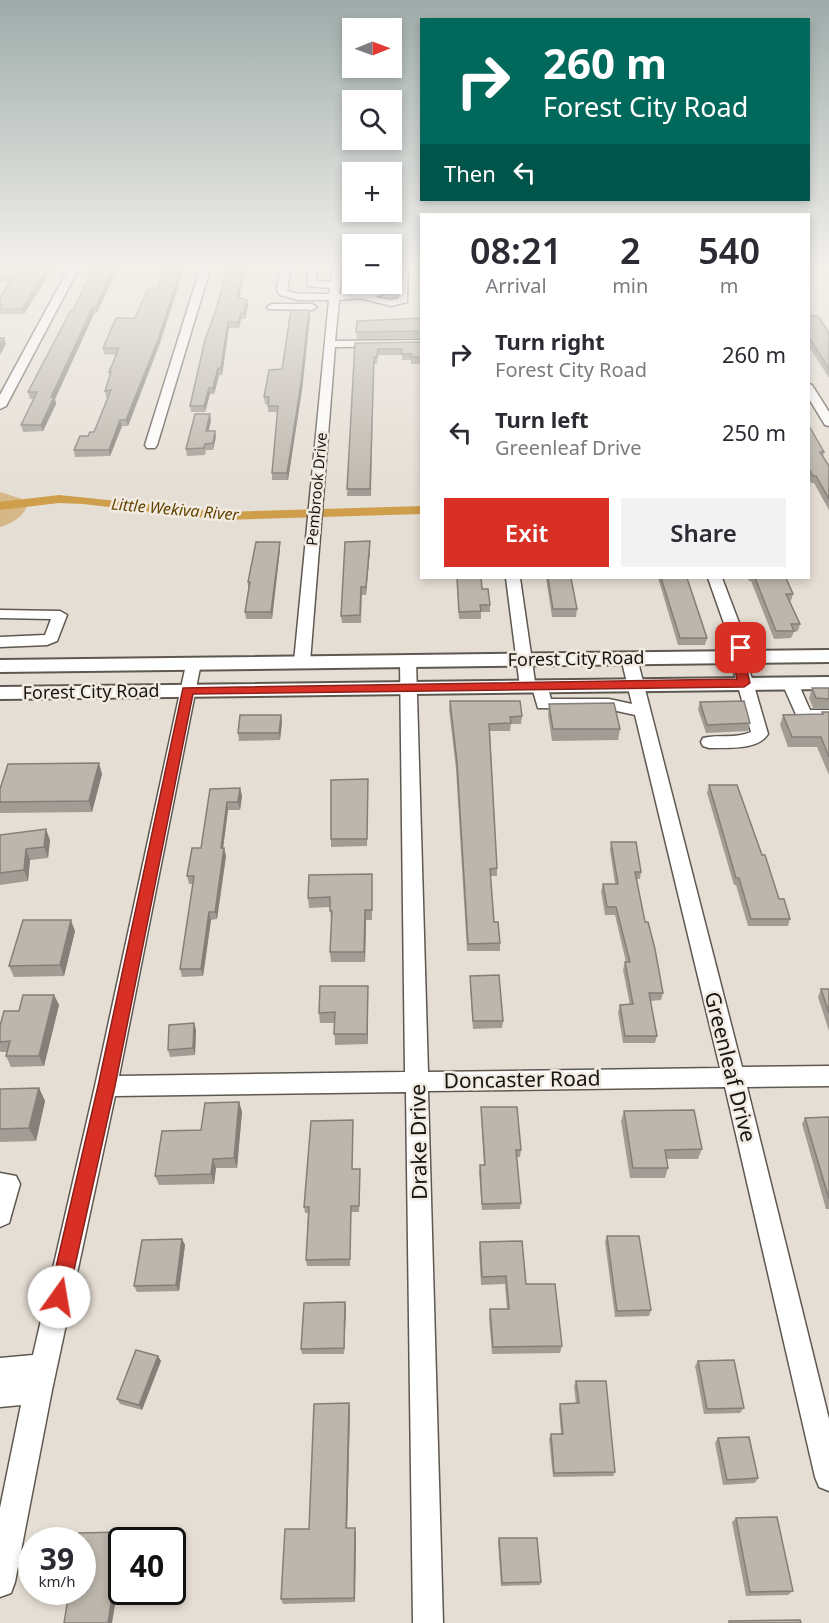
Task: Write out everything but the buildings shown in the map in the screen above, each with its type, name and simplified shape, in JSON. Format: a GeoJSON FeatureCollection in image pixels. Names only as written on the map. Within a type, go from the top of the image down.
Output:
{"type":"FeatureCollection","features":[{"type":"Feature","properties":{"kind":"main road","name":"Forest City Road"},"geometry":{"type":"LineString","coordinates":[[0,666],[829,656]]}},
{"type":"Feature","properties":{"kind":"main road"},"geometry":{"type":"LineString","coordinates":[[249,690],[281,681],[296,672],[302,662]]}},
{"type":"Feature","properties":{"kind":"main road","name":"Forest City Road"},"geometry":{"type":"LineString","coordinates":[[0,693],[534,686],[592,695],[636,685],[744,683],[799,694],[829,683]]}},
{"type":"Feature","properties":{"kind":"street"},"geometry":{"type":"LineString","coordinates":[[0,406],[34,342]]}},
{"type":"Feature","properties":{"kind":"street"},"geometry":{"type":"LineString","coordinates":[[151,445],[183,342]]}},
{"type":"Feature","properties":{"kind":"street"},"geometry":{"type":"LineString","coordinates":[[330,344],[420,343]]}},
{"type":"Feature","properties":{"kind":"street","name":"Pembrook Drive"},"geometry":{"type":"LineString","coordinates":[[302,662],[330,344]]}},
{"type":"Feature","properties":{"kind":"street"},"geometry":{"type":"LineString","coordinates":[[810,390],[829,392]]}},
{"type":"Feature","properties":{"kind":"street"},"geometry":{"type":"LineString","coordinates":[[810,390],[829,422]]}},
{"type":"Feature","properties":{"kind":"street"},"geometry":{"type":"LineString","coordinates":[[513,579],[524,659],[534,686]]}},
{"type":"Feature","properties":{"kind":"street"},"geometry":{"type":"LineString","coordinates":[[709,742],[745,741],[760,734],[738,658],[741,648],[716,579]]}},
{"type":"Feature","properties":{"kind":"street"},"geometry":{"type":"LineString","coordinates":[[0,614],[60,615],[52,638],[0,642]]}},
{"type":"Feature","properties":{"kind":"street","name":"Greenleaf Drive"},"geometry":{"type":"LineString","coordinates":[[629,658],[734,1078],[829,1477]]}},
{"type":"Feature","properties":{"kind":"street","name":"Drake Drive"},"geometry":{"type":"LineString","coordinates":[[408,661],[428,1623]]}},
{"type":"Feature","properties":{"kind":"street"},"geometry":{"type":"LineString","coordinates":[[0,1582],[40,1379],[106,1086],[193,663]]}},
{"type":"Feature","properties":{"kind":"street"},"geometry":{"type":"LineString","coordinates":[[799,694],[804,715],[829,715]]}},
{"type":"Feature","properties":{"kind":"street"},"geometry":{"type":"LineString","coordinates":[[592,695],[625,710],[642,710]]}},
{"type":"Feature","properties":{"kind":"street","name":"Doncaster Road"},"geometry":{"type":"LineString","coordinates":[[106,1086],[829,1076]]}},
{"type":"Feature","properties":{"kind":"street"},"geometry":{"type":"LineString","coordinates":[[0,1185],[8,1184],[0,1215]]}},
{"type":"Feature","properties":{"kind":"street"},"geometry":{"type":"LineString","coordinates":[[0,1371],[40,1379]]}},
{"type":"Feature","properties":{"kind":"street"},"geometry":{"type":"LineString","coordinates":[[0,1393],[40,1379]]}},
{"type":"Feature","properties":{"kind":"shaded area"},"geometry":{"type":"Polygon","coordinates":[[[0,492],[28,501],[25,511],[18,518],[0,527],[0,492]]]}},
{"type":"Feature","properties":{"kind":"waterway","name":"Little Wekiva River"},"geometry":{"type":"LineString","coordinates":[[0,506],[59,499],[83,500],[223,516],[420,510]]}},
{"type":"Feature","properties":{"kind":"route"},"geometry":{"type":"LineString","coordinates":[[59,1297],[106,1086],[188,691],[744,683],[738,658],[741,648]]}}]}
